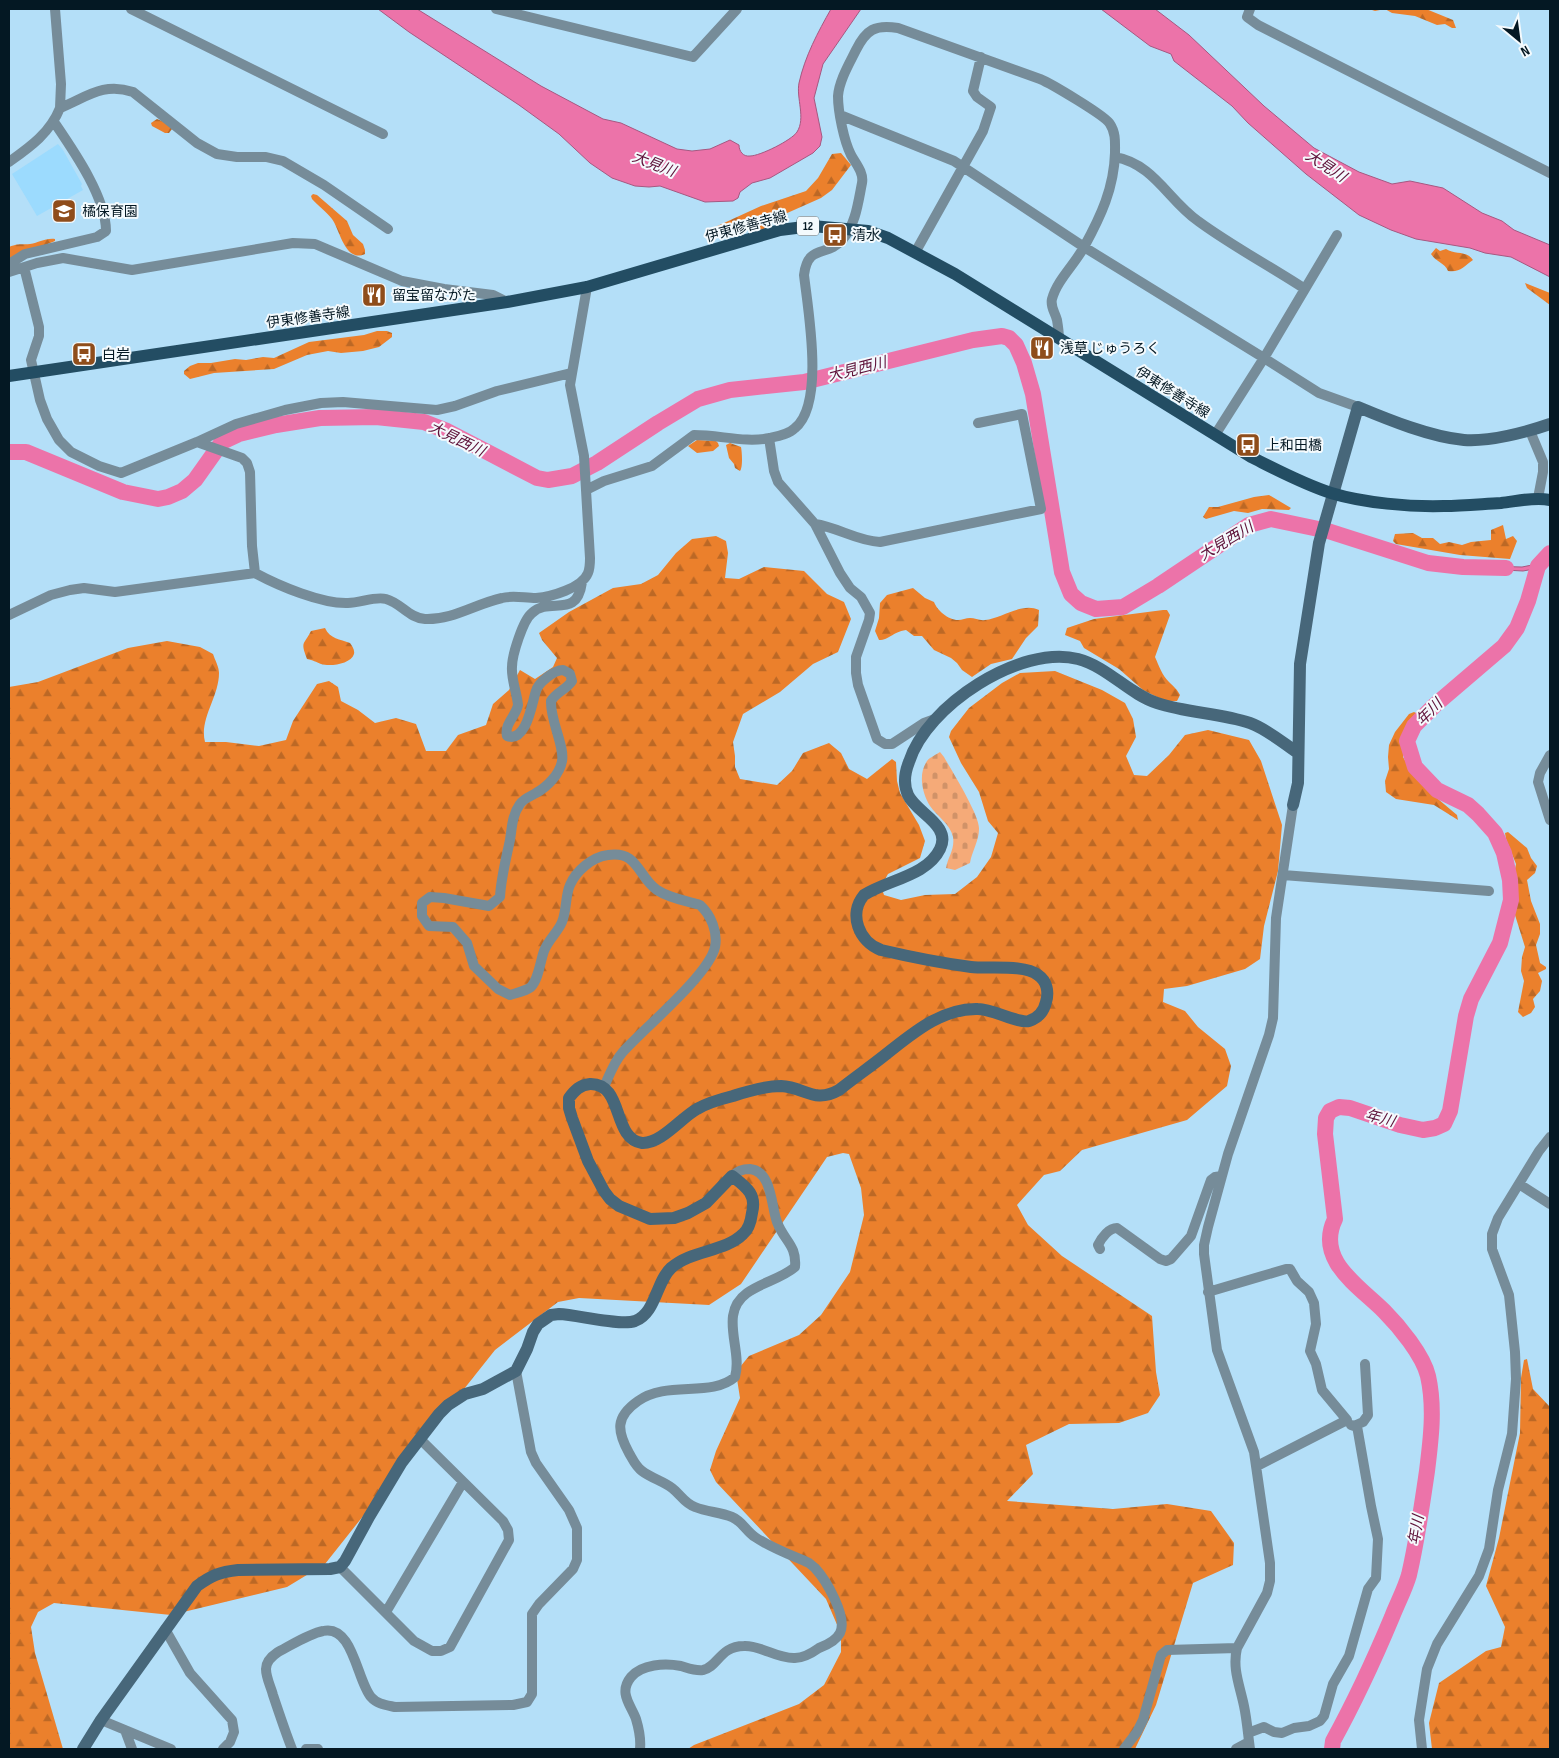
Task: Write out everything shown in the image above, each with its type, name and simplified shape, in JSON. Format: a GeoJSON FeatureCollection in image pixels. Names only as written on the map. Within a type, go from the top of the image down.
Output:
{"type":"FeatureCollection","features":[{"type":"Feature","properties":{"kind":"main road","name":"伊東修善寺線"},"geometry":{"type":"LineString","coordinates":[[9,376],[507,302],[587,286],[780,230],[812,226],[868,231],[916,251],[1251,457],[1293,478],[1332,493],[1380,503],[1424,506],[1544,499]]}},
{"type":"Feature","properties":{"kind":"street"},"geometry":{"type":"LineString","coordinates":[[9,162],[34,144],[54,122],[60,108],[61,84],[55,9]]}},
{"type":"Feature","properties":{"kind":"street"},"geometry":{"type":"LineString","coordinates":[[130,9],[384,134]]}},
{"type":"Feature","properties":{"kind":"street"},"geometry":{"type":"LineString","coordinates":[[496,9],[693,57],[737,9]]}},
{"type":"Feature","properties":{"kind":"street"},"geometry":{"type":"LineString","coordinates":[[1250,9],[1247,17],[1258,25],[1550,173]]}},
{"type":"Feature","properties":{"kind":"street"},"geometry":{"type":"LineString","coordinates":[[586,486],[652,466],[694,435],[742,440],[769,438],[787,433],[796,428],[807,411],[812,393],[812,366],[804,275],[809,258],[836,246],[854,222],[863,178],[847,146],[838,96],[848,66],[867,32],[876,28],[888,26],[898,28],[1052,84],[1107,119],[1114,132],[1114,175],[1102,212],[1084,248],[1059,285],[1052,300],[1052,309],[1056,318],[1060,339]]}},
{"type":"Feature","properties":{"kind":"street"},"geometry":{"type":"LineString","coordinates":[[916,251],[983,131],[990,112],[991,107],[977,97],[973,91],[981,57]]}},
{"type":"Feature","properties":{"kind":"street"},"geometry":{"type":"LineString","coordinates":[[60,108],[110,88],[120,88],[133,92],[197,143],[217,154],[283,160],[317,180],[388,229]]}},
{"type":"Feature","properties":{"kind":"street"},"geometry":{"type":"LineString","coordinates":[[840,115],[912,143],[954,162],[1084,248],[1319,393],[1404,425],[1454,439],[1486,438],[1530,431],[1550,424]]}},
{"type":"Feature","properties":{"kind":"street"},"geometry":{"type":"LineString","coordinates":[[9,264],[25,254],[97,237],[106,231],[106,217],[93,186],[74,150],[54,122]]}},
{"type":"Feature","properties":{"kind":"street"},"geometry":{"type":"LineString","coordinates":[[1115,157],[1129,161],[1147,170],[1182,209],[1199,222],[1305,289]]}},
{"type":"Feature","properties":{"kind":"street"},"geometry":{"type":"LineString","coordinates":[[1215,435],[1338,235]]}},
{"type":"Feature","properties":{"kind":"street"},"geometry":{"type":"LineString","coordinates":[[9,272],[37,263],[63,258],[132,270],[293,243],[315,244],[402,281],[444,289],[493,295],[507,302]]}},
{"type":"Feature","properties":{"kind":"street"},"geometry":{"type":"LineString","coordinates":[[24,267],[39,327],[39,336],[31,360],[44,413],[59,440],[71,452],[87,461],[121,473],[199,442],[236,424],[285,410],[321,403],[343,402],[437,410],[455,406],[497,391],[572,373]]}},
{"type":"Feature","properties":{"kind":"street"},"geometry":{"type":"LineString","coordinates":[[587,286],[570,385],[584,456],[590,558],[589,572],[582,582],[577,598],[563,606],[538,608],[531,613],[524,625],[512,669],[518,705],[507,728],[507,736],[515,736],[520,733],[532,710],[536,691],[543,681],[557,671],[562,670],[570,674],[572,681],[568,687],[558,693],[550,702],[551,714],[562,754],[562,762],[550,782],[542,790],[521,802],[512,821],[501,881],[500,897],[489,906],[430,897],[422,903],[422,916],[430,926],[453,928],[466,943],[474,966],[498,989],[510,995],[530,988],[535,980],[545,949],[562,922],[570,885],[578,872],[590,862],[607,855],[623,855],[638,866],[649,883],[656,889],[664,894],[704,909],[710,917],[715,934],[715,946],[706,965],[620,1055],[604,1087]]}},
{"type":"Feature","properties":{"kind":"street"},"geometry":{"type":"LineString","coordinates":[[1249,1741],[1244,1704],[1235,1669],[1237,1648],[1267,1593],[1270,1581],[1270,1563],[1257,1466],[1251,1442],[1216,1350],[1204,1245],[1222,1176],[1273,1018],[1276,918],[1298,783],[1300,664],[1319,544],[1358,407]]}},
{"type":"Feature","properties":{"kind":"street"},"geometry":{"type":"LineString","coordinates":[[815,524],[824,525],[870,542],[880,542],[1041,509],[1022,414],[978,423]]}},
{"type":"Feature","properties":{"kind":"street"},"geometry":{"type":"LineString","coordinates":[[1530,431],[1547,474],[1544,499]]}},
{"type":"Feature","properties":{"kind":"street"},"geometry":{"type":"LineString","coordinates":[[769,438],[774,471],[778,482],[815,524],[840,573],[850,588],[861,597],[870,613],[856,658],[856,673],[858,685],[876,739],[885,744],[892,744],[924,723],[935,719]]}},
{"type":"Feature","properties":{"kind":"street"},"geometry":{"type":"LineString","coordinates":[[199,442],[235,454],[247,464],[250,472],[252,546],[255,573]]}},
{"type":"Feature","properties":{"kind":"street"},"geometry":{"type":"LineString","coordinates":[[9,615],[51,595],[70,590],[84,588],[115,592],[255,573],[269,581],[331,603],[359,602],[384,598],[404,609],[415,618],[425,619],[450,616],[503,598],[519,596],[547,597],[582,582]]}},
{"type":"Feature","properties":{"kind":"street"},"geometry":{"type":"LineString","coordinates":[[640,1749],[640,1734],[636,1720],[627,1703],[626,1691],[631,1676],[638,1671],[656,1666],[680,1666],[704,1670],[709,1668],[720,1655],[739,1646],[754,1646],[777,1655],[796,1658],[805,1656],[837,1637],[842,1631],[841,1614],[816,1568],[754,1536],[732,1517],[693,1507],[684,1501],[673,1489],[643,1472],[634,1462],[619,1428],[631,1406],[648,1394],[661,1390],[722,1385],[735,1377],[737,1363],[732,1323],[738,1301],[748,1292],[789,1272],[795,1267],[796,1257],[794,1250],[776,1220],[768,1188],[762,1175],[755,1170],[742,1170],[732,1176],[706,1203],[688,1213],[674,1218],[650,1219],[619,1206],[610,1199],[588,1161],[569,1108],[569,1098],[581,1086],[594,1084],[604,1087],[611,1096],[621,1121],[630,1136],[642,1143],[662,1136],[696,1109],[767,1087],[790,1087],[815,1095],[830,1095],[917,1029],[942,1016],[978,1009],[998,1012],[1024,1022],[1032,1020],[1040,1014],[1048,996],[1044,980],[1038,974],[1021,969],[970,966],[881,950],[868,944],[857,925],[856,908],[864,895],[928,866],[942,847],[942,835],[936,825],[915,807],[905,786],[909,760],[935,719],[954,700],[998,674],[1023,662],[1058,656],[1092,663],[1126,686],[1157,703],[1252,724],[1298,753]]}},
{"type":"Feature","properties":{"kind":"street"},"geometry":{"type":"LineString","coordinates":[[1550,755],[1540,773],[1538,782],[1550,820]]}},
{"type":"Feature","properties":{"kind":"street"},"geometry":{"type":"LineString","coordinates":[[1283,875],[1489,892]]}},
{"type":"Feature","properties":{"kind":"street"},"geometry":{"type":"LineString","coordinates":[[1422,1749],[1419,1720],[1427,1669],[1437,1644],[1480,1576],[1489,1549],[1498,1490],[1512,1434],[1516,1352],[1509,1295],[1492,1250],[1492,1234],[1498,1218],[1539,1151],[1550,1137]]}},
{"type":"Feature","properties":{"kind":"street"},"geometry":{"type":"LineString","coordinates":[[83,1749],[165,1629],[197,1586],[212,1575],[224,1571],[330,1569],[340,1567],[402,1462],[420,1439],[448,1405],[465,1394],[483,1389],[516,1371],[533,1332],[545,1318],[559,1314],[623,1323],[636,1320],[651,1306],[666,1273],[673,1266],[685,1258],[733,1241],[745,1233],[749,1225],[754,1202],[749,1190],[732,1176]]}},
{"type":"Feature","properties":{"kind":"street"},"geometry":{"type":"LineString","coordinates":[[1100,1249],[1098,1244],[1100,1240],[1110,1230],[1118,1228],[1160,1259],[1166,1261],[1171,1259],[1191,1236],[1211,1180],[1222,1176]]}},
{"type":"Feature","properties":{"kind":"street"},"geometry":{"type":"LineString","coordinates":[[1519,1184],[1550,1204]]}},
{"type":"Feature","properties":{"kind":"street"},"geometry":{"type":"LineString","coordinates":[[1208,1292],[1286,1268],[1290,1269],[1297,1281],[1309,1292],[1314,1303],[1316,1324],[1310,1351],[1316,1364],[1321,1388],[1347,1420],[1352,1425],[1357,1426],[1364,1422],[1368,1414],[1365,1364]]}},
{"type":"Feature","properties":{"kind":"street"},"geometry":{"type":"LineString","coordinates":[[292,1749],[269,1682],[266,1669],[268,1660],[276,1653],[325,1630],[336,1632],[344,1638],[352,1652],[362,1682],[371,1697],[380,1704],[394,1707],[513,1705],[527,1702],[532,1694],[532,1614],[539,1604],[573,1569],[577,1560],[577,1528],[569,1510],[536,1463],[531,1452],[516,1371]]}},
{"type":"Feature","properties":{"kind":"street"},"geometry":{"type":"LineString","coordinates":[[1257,1466],[1347,1420]]}},
{"type":"Feature","properties":{"kind":"street"},"geometry":{"type":"LineString","coordinates":[[1236,1749],[1249,1741],[1264,1727],[1274,1732],[1282,1732],[1318,1724],[1324,1716],[1333,1684],[1349,1656],[1368,1588],[1376,1578],[1379,1547],[1357,1426]]}},
{"type":"Feature","properties":{"kind":"street"},"geometry":{"type":"LineString","coordinates":[[340,1567],[414,1641],[432,1651],[441,1651],[450,1647],[509,1540],[508,1530],[503,1521],[420,1439]]}},
{"type":"Feature","properties":{"kind":"street"},"geometry":{"type":"LineString","coordinates":[[386,1612],[463,1482]]}},
{"type":"Feature","properties":{"kind":"street"},"geometry":{"type":"LineString","coordinates":[[165,1629],[190,1673],[232,1720],[234,1732],[230,1742],[223,1749]]}},
{"type":"Feature","properties":{"kind":"street"},"geometry":{"type":"LineString","coordinates":[[1124,1749],[1137,1732],[1143,1720],[1161,1656],[1167,1650],[1237,1648]]}},
{"type":"Feature","properties":{"kind":"street"},"geometry":{"type":"LineString","coordinates":[[102,1720],[171,1749]]}},
{"type":"Feature","properties":{"kind":"street"},"geometry":{"type":"LineString","coordinates":[[126,1730],[132,1749]]}},
{"type":"Feature","properties":{"kind":"street"},"geometry":{"type":"LineString","coordinates":[[306,1749],[318,1749]]}},
{"type":"Feature","properties":{"kind":"shaded area"},"geometry":{"type":"Polygon","coordinates":[[[58,144],[82,184],[83,190],[37,216],[12,174],[58,144]]]}},
{"type":"Feature","properties":{"kind":"green space"},"geometry":{"type":"Polygon","coordinates":[[[1369,9],[1385,9],[1375,11],[1369,9]]]}},
{"type":"Feature","properties":{"kind":"green space"},"geometry":{"type":"Polygon","coordinates":[[[1385,9],[1426,9],[1453,20],[1456,28],[1445,24],[1437,25],[1415,16],[1392,13],[1385,9]]]}},
{"type":"Feature","properties":{"kind":"green space"},"geometry":{"type":"Polygon","coordinates":[[[157,119],[167,123],[172,129],[169,133],[165,133],[152,126],[151,123],[157,119]]]}},
{"type":"Feature","properties":{"kind":"green space"},"geometry":{"type":"Polygon","coordinates":[[[841,153],[851,165],[832,190],[821,198],[776,218],[764,229],[752,231],[740,228],[713,228],[761,206],[806,191],[818,178],[832,154],[841,153]]]}},
{"type":"Feature","properties":{"kind":"green space"},"geometry":{"type":"Polygon","coordinates":[[[313,194],[317,195],[347,221],[353,235],[363,244],[365,254],[358,256],[348,250],[332,219],[312,199],[311,196],[313,194]]]}},
{"type":"Feature","properties":{"kind":"green space"},"geometry":{"type":"Polygon","coordinates":[[[55,239],[55,241],[9,260],[9,247],[55,239]]]}},
{"type":"Feature","properties":{"kind":"green space"},"geometry":{"type":"Polygon","coordinates":[[[1436,248],[1440,251],[1446,249],[1464,254],[1473,260],[1459,270],[1448,271],[1431,254],[1436,248]]]}},
{"type":"Feature","properties":{"kind":"green space"},"geometry":{"type":"Polygon","coordinates":[[[1525,283],[1550,293],[1550,305],[1527,288],[1525,283]]]}},
{"type":"Feature","properties":{"kind":"green space"},"geometry":{"type":"Polygon","coordinates":[[[377,331],[392,333],[392,337],[379,347],[363,351],[341,353],[328,351],[307,355],[274,369],[214,373],[190,379],[184,374],[184,371],[190,366],[198,363],[263,357],[274,358],[309,342],[364,335],[377,331]]]}},
{"type":"Feature","properties":{"kind":"green space"},"geometry":{"type":"Polygon","coordinates":[[[697,440],[716,441],[719,446],[713,451],[697,453],[688,446],[697,440]]]}},
{"type":"Feature","properties":{"kind":"green space"},"geometry":{"type":"Polygon","coordinates":[[[730,443],[741,447],[742,463],[740,471],[735,468],[729,458],[726,445],[730,443]]]}},
{"type":"Feature","properties":{"kind":"green space"},"geometry":{"type":"Polygon","coordinates":[[[1269,495],[1291,508],[1289,510],[1262,509],[1248,513],[1234,511],[1206,519],[1203,517],[1209,507],[1218,507],[1269,495]]]}},
{"type":"Feature","properties":{"kind":"green space"},"geometry":{"type":"Polygon","coordinates":[[[1503,525],[1506,539],[1513,536],[1517,541],[1510,559],[1460,555],[1396,544],[1393,541],[1395,534],[1413,533],[1422,538],[1433,538],[1440,544],[1449,542],[1462,545],[1491,540],[1491,530],[1503,525]]]}},
{"type":"Feature","properties":{"kind":"green space"},"geometry":{"type":"Polygon","coordinates":[[[716,536],[726,541],[728,553],[725,578],[739,579],[764,567],[804,571],[827,594],[844,602],[851,619],[838,652],[813,664],[780,692],[743,714],[733,742],[735,767],[740,779],[777,785],[792,771],[803,753],[829,743],[841,753],[849,769],[867,779],[892,759],[896,762],[900,793],[919,825],[925,841],[920,858],[888,874],[881,886],[884,895],[901,900],[925,895],[955,894],[977,877],[991,857],[998,833],[988,821],[979,792],[961,763],[949,737],[951,731],[969,708],[1002,683],[1020,673],[1055,671],[1102,690],[1125,703],[1133,719],[1136,737],[1126,756],[1134,775],[1147,776],[1169,755],[1185,735],[1208,730],[1249,740],[1261,761],[1282,825],[1278,871],[1264,926],[1260,959],[1245,969],[1187,986],[1164,989],[1163,1002],[1185,1011],[1198,1027],[1225,1049],[1231,1066],[1227,1086],[1187,1120],[1082,1150],[1060,1171],[1044,1175],[1017,1205],[1028,1225],[1062,1256],[1152,1316],[1156,1372],[1160,1395],[1148,1413],[1119,1423],[1069,1424],[1026,1445],[1033,1474],[1007,1501],[1113,1509],[1167,1504],[1211,1511],[1234,1543],[1233,1565],[1193,1583],[1156,1705],[1135,1749],[688,1749],[799,1704],[824,1685],[841,1652],[841,1634],[826,1599],[716,1482],[710,1470],[716,1451],[740,1398],[737,1379],[740,1367],[749,1356],[799,1335],[821,1315],[850,1272],[864,1215],[861,1188],[849,1154],[843,1153],[827,1157],[741,1284],[709,1305],[579,1298],[558,1302],[495,1350],[325,1564],[287,1587],[171,1615],[54,1603],[38,1612],[31,1627],[35,1653],[63,1749],[9,1749],[9,687],[38,682],[128,648],[167,641],[200,647],[213,654],[217,664],[218,682],[205,725],[205,742],[226,742],[259,746],[286,740],[293,721],[317,684],[329,681],[338,687],[341,701],[358,710],[375,723],[396,718],[416,724],[426,751],[446,751],[458,735],[486,725],[493,704],[509,690],[520,670],[535,679],[553,667],[557,658],[542,640],[539,633],[569,612],[613,588],[641,584],[658,575],[676,553],[692,539],[716,536]]]}},
{"type":"Feature","properties":{"kind":"green space"},"geometry":{"type":"Polygon","coordinates":[[[913,588],[925,598],[934,602],[943,614],[954,620],[970,618],[992,619],[1019,609],[1033,608],[1039,610],[1038,626],[1026,638],[1012,659],[991,664],[972,677],[962,670],[951,658],[934,650],[922,636],[914,636],[906,630],[879,640],[875,631],[879,618],[880,603],[887,595],[913,588]]]}},
{"type":"Feature","properties":{"kind":"green space"},"geometry":{"type":"Polygon","coordinates":[[[1167,610],[1170,615],[1155,657],[1164,676],[1180,695],[1177,701],[1165,701],[1143,690],[1119,669],[1084,648],[1080,641],[1065,635],[1067,628],[1094,619],[1167,610]]]}},
{"type":"Feature","properties":{"kind":"green space"},"geometry":{"type":"Polygon","coordinates":[[[325,628],[332,637],[350,643],[354,654],[349,660],[340,664],[330,665],[307,659],[303,646],[305,641],[311,631],[325,628]]]}},
{"type":"Feature","properties":{"kind":"green space"},"geometry":{"type":"Polygon","coordinates":[[[1414,712],[1418,714],[1403,741],[1403,757],[1410,769],[1438,799],[1457,815],[1458,820],[1434,805],[1396,799],[1386,792],[1385,781],[1389,769],[1389,745],[1395,732],[1409,714],[1414,712]]]}},
{"type":"Feature","properties":{"kind":"green space"},"geometry":{"type":"Polygon","coordinates":[[[940,752],[970,804],[979,829],[970,863],[955,870],[946,868],[953,845],[953,837],[946,824],[930,806],[922,784],[924,766],[931,757],[940,752]]]}},
{"type":"Feature","properties":{"kind":"green space"},"geometry":{"type":"Polygon","coordinates":[[[1508,832],[1527,848],[1537,866],[1535,873],[1527,880],[1531,901],[1540,924],[1540,934],[1536,945],[1540,963],[1546,967],[1546,969],[1538,973],[1542,981],[1540,991],[1533,999],[1535,1007],[1531,1013],[1523,1017],[1518,1012],[1524,981],[1521,971],[1525,947],[1515,915],[1516,887],[1514,874],[1516,864],[1506,839],[1505,833],[1508,832]]]}},
{"type":"Feature","properties":{"kind":"green space"},"geometry":{"type":"Polygon","coordinates":[[[1527,1359],[1533,1389],[1550,1407],[1550,1749],[1432,1749],[1429,1723],[1439,1683],[1486,1651],[1501,1647],[1505,1627],[1486,1586],[1499,1538],[1520,1433],[1521,1378],[1524,1360],[1527,1359]]]}},
{"type":"Feature","properties":{"kind":"water","name":"大見川"},"geometry":{"type":"Polygon","coordinates":[[[378,9],[417,9],[541,86],[603,119],[621,123],[677,149],[692,151],[710,149],[730,140],[739,145],[742,153],[748,156],[775,147],[797,132],[801,121],[799,83],[808,54],[821,26],[831,9],[861,9],[823,64],[814,98],[822,137],[820,146],[813,153],[770,178],[752,183],[740,192],[738,198],[733,201],[705,202],[660,186],[635,186],[612,178],[590,163],[559,134],[519,105],[409,32],[378,9]]]}},
{"type":"Feature","properties":{"kind":"water","name":"大見川"},"geometry":{"type":"Polygon","coordinates":[[[1101,9],[1155,9],[1189,35],[1264,106],[1314,148],[1359,172],[1392,184],[1410,181],[1443,188],[1482,213],[1502,221],[1514,230],[1550,245],[1550,277],[1511,257],[1416,239],[1359,215],[1306,174],[1248,123],[1232,106],[1174,61],[1171,54],[1150,46],[1101,9]]]}},
{"type":"Feature","properties":{"kind":"water"},"geometry":{"type":"Polygon","coordinates":[[[1550,546],[1550,556],[1539,572],[1530,603],[1526,601],[1534,569],[1523,571],[1485,569],[1485,566],[1522,567],[1532,565],[1550,546]]]}},
{"type":"Feature","properties":{"kind":"waterway","name":"大見西川"},"geometry":{"type":"LineString","coordinates":[[9,452],[26,452],[123,492],[158,499],[182,491],[195,480],[222,442],[239,434],[276,425],[320,418],[376,417],[424,422],[447,431],[537,478],[548,480],[572,476],[597,463],[698,399],[730,390],[804,382],[973,340],[1002,336],[1009,338],[1016,345],[1024,363],[1033,394],[1062,572],[1071,594],[1081,603],[1096,609],[1123,607],[1249,525],[1271,519],[1328,531],[1428,563],[1463,567],[1506,568]]}},
{"type":"Feature","properties":{"kind":"waterway","name":"年川"},"geometry":{"type":"LineString","coordinates":[[1332,1749],[1333,1741],[1371,1665],[1409,1575],[1427,1471],[1432,1411],[1428,1376],[1416,1350],[1384,1311],[1352,1282],[1335,1260],[1330,1234],[1335,1219],[1325,1134],[1326,1118],[1330,1111],[1339,1107],[1350,1108],[1400,1125],[1423,1130],[1444,1124],[1450,1111],[1466,1016],[1471,999],[1500,943],[1511,900],[1510,880],[1504,853],[1495,833],[1468,805],[1437,790],[1415,767],[1407,741],[1414,726],[1435,705],[1504,646],[1517,628],[1528,601],[1538,566],[1550,553]]}},
{"type":"Feature","properties":{"kind":"place","name":"橘保育園"},"geometry":{"type":"Point","coordinates":[64,211]}},
{"type":"Feature","properties":{"kind":"place","name":"清水"},"geometry":{"type":"Point","coordinates":[835,235]}},
{"type":"Feature","properties":{"kind":"place","name":"留宝留ながた"},"geometry":{"type":"Point","coordinates":[374,295]}},
{"type":"Feature","properties":{"kind":"place","name":"浅草 じゅうろく"},"geometry":{"type":"Point","coordinates":[1042,348]}},
{"type":"Feature","properties":{"kind":"place","name":"白岩"},"geometry":{"type":"Point","coordinates":[84,354]}},
{"type":"Feature","properties":{"kind":"place","name":"上和田橋"},"geometry":{"type":"Point","coordinates":[1248,445]}}]}
